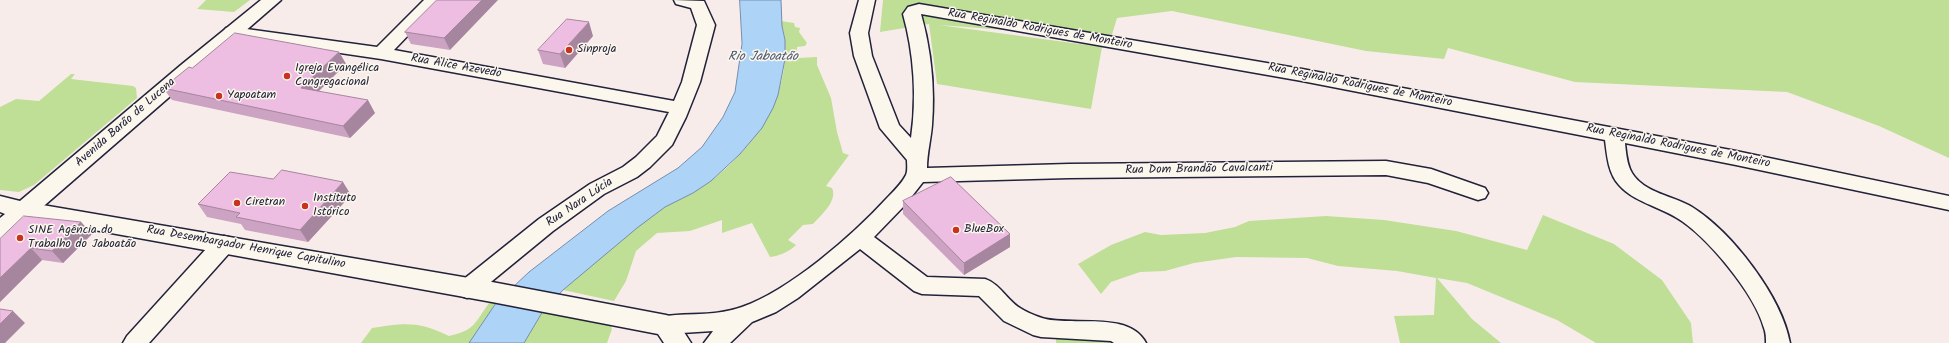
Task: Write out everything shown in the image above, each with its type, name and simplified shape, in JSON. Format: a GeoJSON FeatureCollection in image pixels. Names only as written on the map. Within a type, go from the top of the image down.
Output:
{"type":"FeatureCollection","features":[{"type":"Feature","properties":{"kind":"street","name":"Avenida Barão de Lucena"},"geometry":{"type":"LineString","coordinates":[[0,231],[232,32],[272,0]]}},
{"type":"Feature","properties":{"kind":"street"},"geometry":{"type":"LineString","coordinates":[[381,53],[434,0]]}},
{"type":"Feature","properties":{"kind":"street","name":"Rua Nara Lúcia"},"geometry":{"type":"LineString","coordinates":[[467,289],[546,225],[597,189],[630,172],[643,162],[665,140],[677,117],[691,82],[706,25],[698,5],[682,0]]}},
{"type":"Feature","properties":{"kind":"street"},"geometry":{"type":"LineString","coordinates":[[672,334],[744,316],[757,311],[813,276],[861,238],[896,203],[917,166],[890,128],[863,56],[859,33],[867,0]]}},
{"type":"Feature","properties":{"kind":"street","name":"Rua Reginaldo Rodrigues de Monteiro"},"geometry":{"type":"LineString","coordinates":[[917,166],[923,103],[918,35],[912,14],[914,11],[919,9],[1302,75],[1736,158],[1949,203]]}},
{"type":"Feature","properties":{"kind":"street","name":"Rua Alice Azevedo"},"geometry":{"type":"LineString","coordinates":[[232,32],[381,53],[680,108]]}},
{"type":"Feature","properties":{"kind":"street"},"geometry":{"type":"LineString","coordinates":[[1614,135],[1624,178],[1633,186],[1649,196],[1684,212],[1699,224],[1738,264],[1759,292],[1771,317],[1778,343]]}},
{"type":"Feature","properties":{"kind":"street","name":"Rua Dom Brandão Cavalcanti"},"geometry":{"type":"LineString","coordinates":[[917,166],[1069,171],[1386,168],[1431,176],[1478,193]]}},
{"type":"Feature","properties":{"kind":"street","name":"Rua Desembargador Henrique Capitulino"},"geometry":{"type":"LineString","coordinates":[[0,204],[25,210],[224,244],[602,313],[672,334]]}},
{"type":"Feature","properties":{"kind":"street"},"geometry":{"type":"LineString","coordinates":[[861,238],[922,285],[985,288],[1012,315],[1041,328],[1115,332],[1134,343]]}},
{"type":"Feature","properties":{"kind":"street"},"geometry":{"type":"LineString","coordinates":[[135,343],[224,244]]}},
{"type":"Feature","properties":{"kind":"street"},"geometry":{"type":"LineString","coordinates":[[716,343],[744,316]]}},
{"type":"Feature","properties":{"kind":"green space"},"geometry":{"type":"Polygon","coordinates":[[[206,0],[250,0],[234,12],[197,9],[206,0]]]}},
{"type":"Feature","properties":{"kind":"green space"},"geometry":{"type":"Polygon","coordinates":[[[883,0],[1949,0],[1949,158],[1879,126],[1787,92],[1575,82],[1448,48],[1444,59],[1366,51],[1172,11],[1117,18],[1111,38],[939,25],[1102,47],[1091,109],[937,84],[929,24],[880,32],[883,0]]]}},
{"type":"Feature","properties":{"kind":"green space"},"geometry":{"type":"Polygon","coordinates":[[[781,21],[794,23],[795,27],[800,28],[799,32],[807,43],[805,46],[797,47],[797,58],[817,57],[817,65],[831,98],[837,132],[843,153],[849,155],[826,186],[832,188],[833,193],[833,198],[828,208],[813,224],[803,225],[788,240],[796,245],[787,252],[777,256],[770,257],[752,223],[722,233],[722,220],[690,231],[657,233],[636,251],[626,281],[614,301],[563,290],[612,247],[651,216],[670,203],[700,188],[712,180],[742,152],[755,137],[766,120],[775,101],[781,82],[785,62],[785,36],[781,21]]]}},
{"type":"Feature","properties":{"kind":"green space"},"geometry":{"type":"Polygon","coordinates":[[[71,74],[75,74],[71,79],[133,86],[136,88],[137,98],[34,185],[19,192],[0,190],[0,107],[16,99],[39,101],[71,74]]]}},
{"type":"Feature","properties":{"kind":"green space"},"geometry":{"type":"Polygon","coordinates":[[[1543,215],[1614,244],[1662,280],[1691,323],[1693,343],[1596,343],[1557,320],[1467,283],[1437,278],[1472,319],[1501,343],[1400,343],[1394,316],[1434,315],[1436,278],[1397,271],[1338,266],[1307,258],[1236,257],[1194,263],[1165,271],[1140,272],[1111,282],[1101,294],[1078,264],[1111,245],[1145,232],[1161,235],[1205,233],[1235,227],[1249,221],[1326,216],[1384,220],[1456,231],[1527,250],[1543,215]]]}},
{"type":"Feature","properties":{"kind":"green space"},"geometry":{"type":"Polygon","coordinates":[[[489,303],[496,303],[469,343],[361,343],[372,328],[403,324],[412,324],[429,328],[449,336],[458,334],[469,328],[477,321],[489,303]]]}},
{"type":"Feature","properties":{"kind":"green space"},"geometry":{"type":"Polygon","coordinates":[[[543,311],[610,324],[612,329],[607,343],[524,343],[543,311]]]}},
{"type":"Feature","properties":{"kind":"green space"},"geometry":{"type":"Polygon","coordinates":[[[1056,335],[1112,339],[1119,343],[1056,343],[1056,335]]]}},
{"type":"Feature","properties":{"kind":"water","name":"Rio Jaboatão"},"geometry":{"type":"Polygon","coordinates":[[[740,0],[781,0],[782,26],[785,40],[785,59],[778,95],[762,128],[740,154],[711,181],[693,193],[665,207],[637,228],[563,290],[543,311],[524,343],[469,343],[496,303],[529,272],[608,211],[678,168],[702,147],[723,117],[735,92],[742,44],[740,0]]]}},
{"type":"Feature","properties":{"kind":"building"},"geometry":{"type":"Polygon","coordinates":[[[437,0],[482,0],[444,38],[405,32],[437,0]]]}},
{"type":"Feature","properties":{"kind":"building"},"geometry":{"type":"Polygon","coordinates":[[[567,19],[589,22],[560,54],[538,50],[567,19]]]}},
{"type":"Feature","properties":{"kind":"building"},"geometry":{"type":"Polygon","coordinates":[[[235,33],[339,52],[301,88],[368,100],[343,126],[163,88],[189,67],[192,68],[235,33]]]}},
{"type":"Feature","properties":{"kind":"building"},"geometry":{"type":"Polygon","coordinates":[[[282,170],[343,182],[300,230],[236,217],[240,213],[198,204],[230,172],[273,179],[282,170]]]}},
{"type":"Feature","properties":{"kind":"building","name":"BlueBox"},"geometry":{"type":"Polygon","coordinates":[[[951,177],[1010,234],[964,263],[903,201],[951,177]]]}},
{"type":"Feature","properties":{"kind":"building"},"geometry":{"type":"Polygon","coordinates":[[[24,216],[81,222],[52,251],[31,248],[0,278],[0,239],[24,216]]]}},
{"type":"Feature","properties":{"kind":"building"},"geometry":{"type":"Polygon","coordinates":[[[0,309],[13,311],[0,324],[0,309]]]}},
{"type":"Feature","properties":{"kind":"place","name":"Sinproja"},"geometry":{"type":"Point","coordinates":[569,50]}},
{"type":"Feature","properties":{"kind":"place","name":"Igreja Evangélica Congregacional"},"geometry":{"type":"Point","coordinates":[287,76]}},
{"type":"Feature","properties":{"kind":"place","name":"Yapoatam"},"geometry":{"type":"Point","coordinates":[219,96]}},
{"type":"Feature","properties":{"kind":"place","name":"Ciretran"},"geometry":{"type":"Point","coordinates":[237,203]}},
{"type":"Feature","properties":{"kind":"place","name":"Instituto Istórico"},"geometry":{"type":"Point","coordinates":[305,206]}},
{"type":"Feature","properties":{"kind":"place","name":"BlueBox"},"geometry":{"type":"Point","coordinates":[956,230]}},
{"type":"Feature","properties":{"kind":"place","name":"SINE Agência do Trabalho do Jaboatão"},"geometry":{"type":"Point","coordinates":[20,238]}}]}
